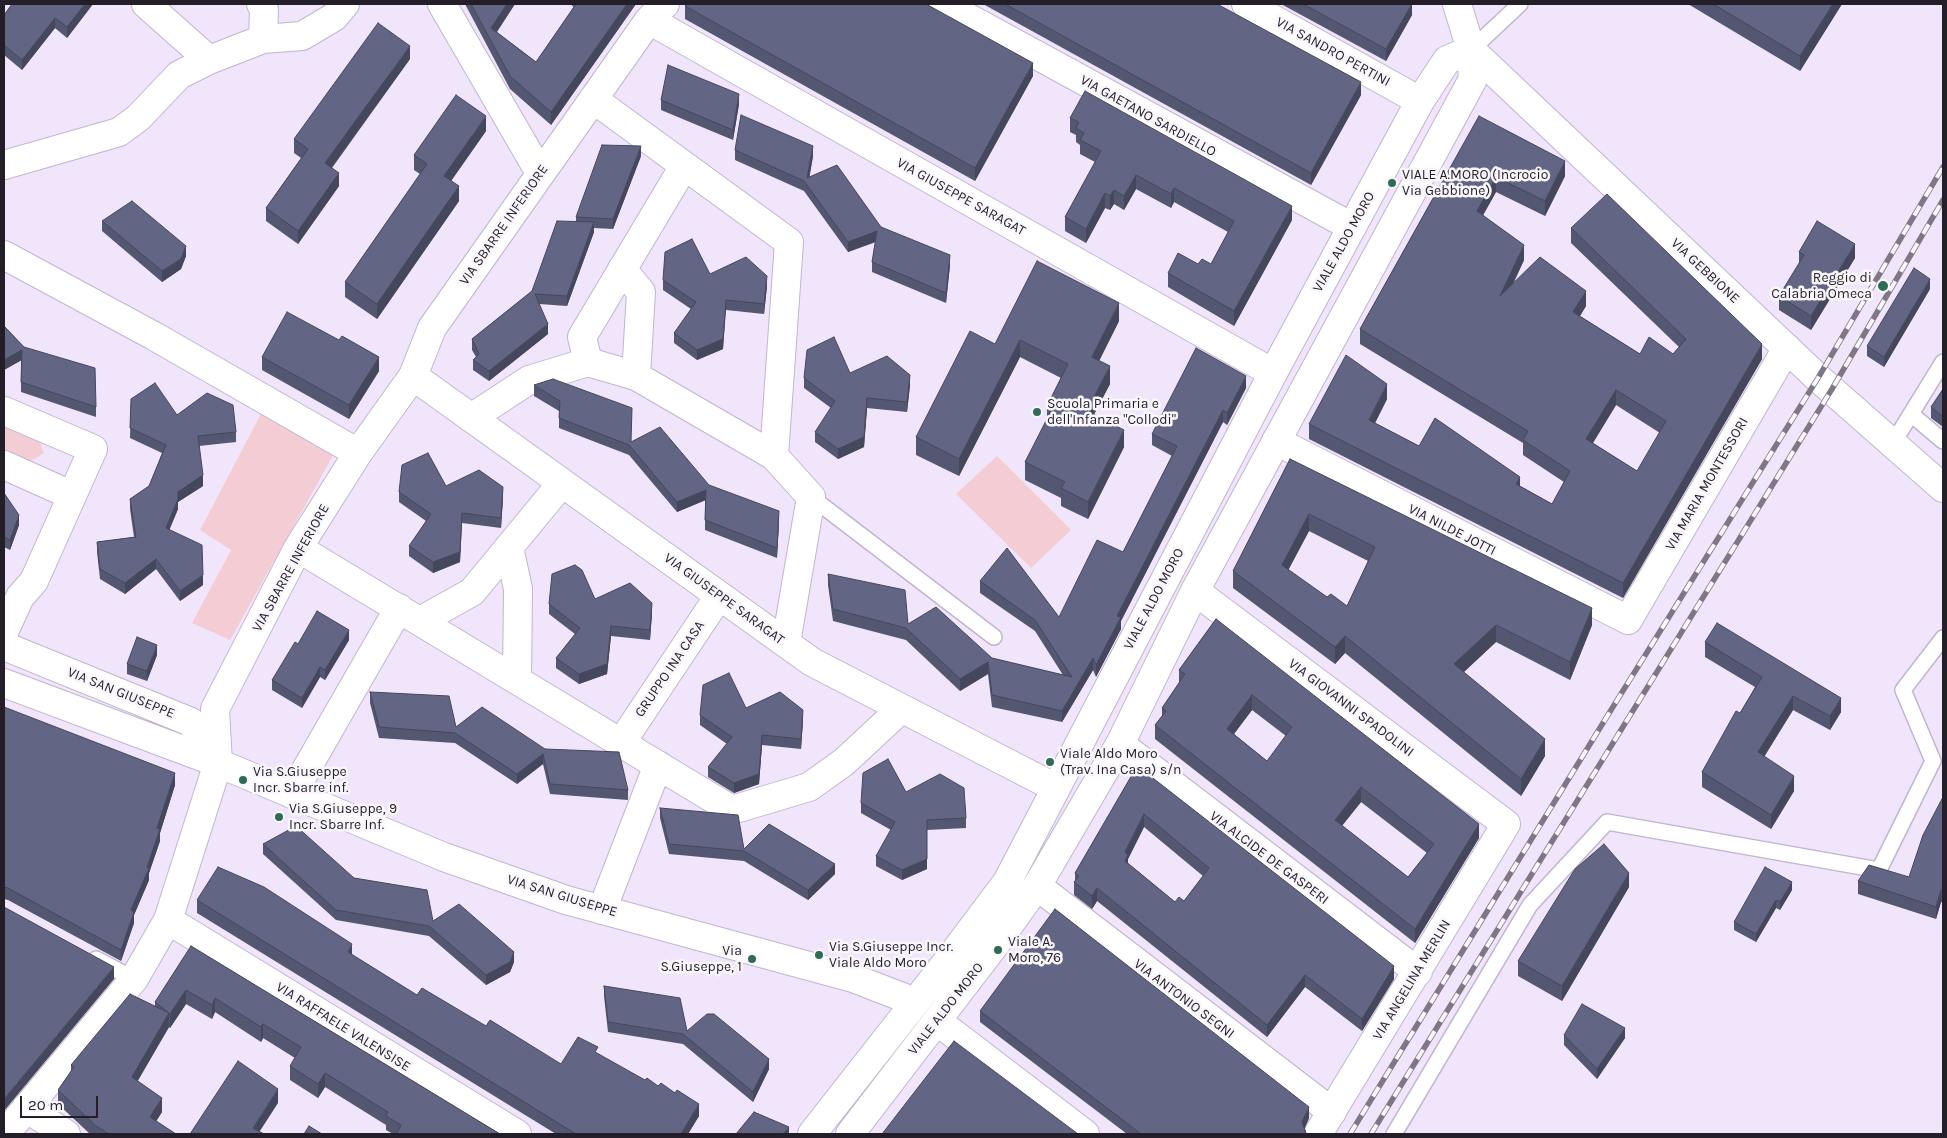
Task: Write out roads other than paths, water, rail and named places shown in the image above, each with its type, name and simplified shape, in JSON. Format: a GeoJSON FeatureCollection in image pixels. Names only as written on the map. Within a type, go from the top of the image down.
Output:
{"type":"FeatureCollection","features":[{"type":"Feature","properties":{"kind":"street"},"geometry":{"type":"LineString","coordinates":[[146,4],[209,60]]}},
{"type":"Feature","properties":{"kind":"street"},"geometry":{"type":"LineString","coordinates":[[262,4],[264,10],[263,39]]}},
{"type":"Feature","properties":{"kind":"street"},"geometry":{"type":"LineString","coordinates":[[4,165],[119,132],[138,118],[178,75],[209,60],[263,39],[302,36],[334,17],[345,4]]}},
{"type":"Feature","properties":{"kind":"street"},"geometry":{"type":"LineString","coordinates":[[442,4],[540,174]]}},
{"type":"Feature","properties":{"kind":"street","name":"VIA GAETANO SARDIELLO"},"geometry":{"type":"LineString","coordinates":[[943,4],[1352,227]]}},
{"type":"Feature","properties":{"kind":"street","name":"VIA SANDRO PERTINI"},"geometry":{"type":"LineString","coordinates":[[1246,4],[1420,101]]}},
{"type":"Feature","properties":{"kind":"street","name":"VIA GEBBIONE"},"geometry":{"type":"LineString","coordinates":[[1438,4],[1464,26],[1787,348],[1943,488]]}},
{"type":"Feature","properties":{"kind":"street","name":"VIA SBARRE INFERIORE"},"geometry":{"type":"LineString","coordinates":[[5,1134],[134,979],[168,920],[218,763],[215,709],[298,548],[358,453],[414,376],[432,328],[593,99],[657,12]]}},
{"type":"Feature","properties":{"kind":"street","name":"VIA GIUSEPPE SARAGAT"},"geometry":{"type":"LineString","coordinates":[[657,12],[1273,373]]}},
{"type":"Feature","properties":{"kind":"street","name":"VIALE ALDO MORO"},"geometry":{"type":"LineString","coordinates":[[812,1134],[1006,882],[1273,373],[1420,101],[1447,60],[1464,26]]}},
{"type":"Feature","properties":{"kind":"street","name":"VIALE ALDO MORO"},"geometry":{"type":"LineString","coordinates":[[850,1134],[1037,886],[1120,744],[1195,592],[1473,79],[1464,26]]}},
{"type":"Feature","properties":{"kind":"street"},"geometry":{"type":"LineString","coordinates":[[593,99],[789,242],[774,456]]}},
{"type":"Feature","properties":{"kind":"street"},"geometry":{"type":"LineString","coordinates":[[588,362],[582,337],[684,166]]}},
{"type":"Feature","properties":{"kind":"street"},"geometry":{"type":"LineString","coordinates":[[4,255],[154,336],[358,453]]}},
{"type":"Feature","properties":{"kind":"street"},"geometry":{"type":"LineString","coordinates":[[622,269],[641,292],[636,376]]}},
{"type":"Feature","properties":{"kind":"street","name":"VIA MARIA MONTESSORI"},"geometry":{"type":"LineString","coordinates":[[1628,620],[1787,348]]}},
{"type":"Feature","properties":{"kind":"street"},"geometry":{"type":"LineString","coordinates":[[471,418],[528,380],[588,362],[636,376],[774,456],[811,497],[786,643]]}},
{"type":"Feature","properties":{"kind":"street","name":"VIA GIUSEPPE SARAGAT"},"geometry":{"type":"LineString","coordinates":[[414,376],[812,662],[1054,788]]}},
{"type":"Feature","properties":{"kind":"street"},"geometry":{"type":"LineString","coordinates":[[4,410],[92,449],[34,581],[6,617]]}},
{"type":"Feature","properties":{"kind":"street","name":"VIA NILDE JOTTI"},"geometry":{"type":"LineString","coordinates":[[1276,441],[1628,620]]}},
{"type":"Feature","properties":{"kind":"street"},"geometry":{"type":"LineString","coordinates":[[4,465],[71,495]]}},
{"type":"Feature","properties":{"kind":"street"},"geometry":{"type":"LineString","coordinates":[[292,794],[409,615],[472,592],[562,483]]}},
{"type":"Feature","properties":{"kind":"street"},"geometry":{"type":"LineString","coordinates":[[509,547],[518,589],[517,680]]}},
{"type":"Feature","properties":{"kind":"street"},"geometry":{"type":"LineString","coordinates":[[298,548],[732,810],[809,787],[844,762],[901,709]]}},
{"type":"Feature","properties":{"kind":"street","name":"VIA GIOVANNI SPADOLINI"},"geometry":{"type":"LineString","coordinates":[[1195,592],[1506,824]]}},
{"type":"Feature","properties":{"kind":"street","name":"GRUPPO INA CASA"},"geometry":{"type":"LineString","coordinates":[[620,743],[719,596]]}},
{"type":"Feature","properties":{"kind":"street","name":"VIA SAN GIUSEPPE"},"geometry":{"type":"LineString","coordinates":[[4,646],[191,722],[218,763]]}},
{"type":"Feature","properties":{"kind":"street","name":"VIA SAN GIUSEPPE"},"geometry":{"type":"LineString","coordinates":[[6,689],[218,763],[444,857],[566,900],[853,978],[915,1002]]}},
{"type":"Feature","properties":{"kind":"street","name":"VIA ALCIDE DE GASPERI"},"geometry":{"type":"LineString","coordinates":[[1120,744],[1418,972]]}},
{"type":"Feature","properties":{"kind":"street"},"geometry":{"type":"LineString","coordinates":[[602,910],[658,765]]}},
{"type":"Feature","properties":{"kind":"street","name":"VIA ANGELINA MERLIN"},"geometry":{"type":"LineString","coordinates":[[1325,1123],[1506,824]]}},
{"type":"Feature","properties":{"kind":"street","name":"VIA ANTONIO SEGNI"},"geometry":{"type":"LineString","coordinates":[[1037,886],[1325,1123]]}},
{"type":"Feature","properties":{"kind":"street","name":"VIA RAFFAELE VALENSISE"},"geometry":{"type":"LineString","coordinates":[[168,920],[517,1134]]}},
{"type":"Feature","properties":{"kind":"street"},"geometry":{"type":"LineString","coordinates":[[936,1021],[1085,1134]]}},
{"type":"Feature","properties":{"kind":"street"},"geometry":{"type":"LineString","coordinates":[[26,1108],[66,1134]]}},
{"type":"Feature","properties":{"kind":"lane"},"geometry":{"type":"LineString","coordinates":[[1464,26],[1520,4]]}},
{"type":"Feature","properties":{"kind":"lane"},"geometry":{"type":"LineString","coordinates":[[1893,444],[1943,362]]}},
{"type":"Feature","properties":{"kind":"lane"},"geometry":{"type":"LineString","coordinates":[[1911,414],[1943,441]]}},
{"type":"Feature","properties":{"kind":"lane"},"geometry":{"type":"LineString","coordinates":[[811,497],[994,637]]}},
{"type":"Feature","properties":{"kind":"lane"},"geometry":{"type":"LineString","coordinates":[[1394,1134],[1530,905],[1607,822],[1879,870],[1933,761],[1903,690],[1943,638]]}},
{"type":"Feature","properties":{"kind":"lane"},"geometry":{"type":"LineString","coordinates":[[82,951],[134,979]]}},
{"type":"Feature","properties":{"kind":"railway"},"geometry":{"type":"LineString","coordinates":[[1350,1134],[1818,378],[1943,167]]}},
{"type":"Feature","properties":{"kind":"railway"},"geometry":{"type":"LineString","coordinates":[[1371,1134],[1832,389],[1943,200]]}},
{"type":"Feature","properties":{"kind":"place","name":"VIALE A.MORO (Incrocio Via Gebbione)"},"geometry":{"type":"Point","coordinates":[1392,183]}},
{"type":"Feature","properties":{"kind":"place","name":"Reggio di Calabria Omeca"},"geometry":{"type":"Point","coordinates":[1883,286]}},
{"type":"Feature","properties":{"kind":"place","name":"Scuola Primaria e dell'Infanza \"Collodi\""},"geometry":{"type":"Point","coordinates":[1037,412]}},
{"type":"Feature","properties":{"kind":"place","name":"Viale Aldo Moro (Trav. Ina Casa) s/n"},"geometry":{"type":"Point","coordinates":[1050,762]}},
{"type":"Feature","properties":{"kind":"place","name":"Via S.Giuseppe Incr. Sbarre inf."},"geometry":{"type":"Point","coordinates":[243,780]}},
{"type":"Feature","properties":{"kind":"place","name":"Via S.Giuseppe, 9 Incr. Sbarre Inf."},"geometry":{"type":"Point","coordinates":[279,817]}},
{"type":"Feature","properties":{"kind":"place","name":"Viale A. Moro, 76"},"geometry":{"type":"Point","coordinates":[998,950]}},
{"type":"Feature","properties":{"kind":"place","name":"Via S.Giuseppe Incr. Viale Aldo Moro"},"geometry":{"type":"Point","coordinates":[819,955]}},
{"type":"Feature","properties":{"kind":"place","name":"Via S.Giuseppe, 1"},"geometry":{"type":"Point","coordinates":[752,959]}}]}
